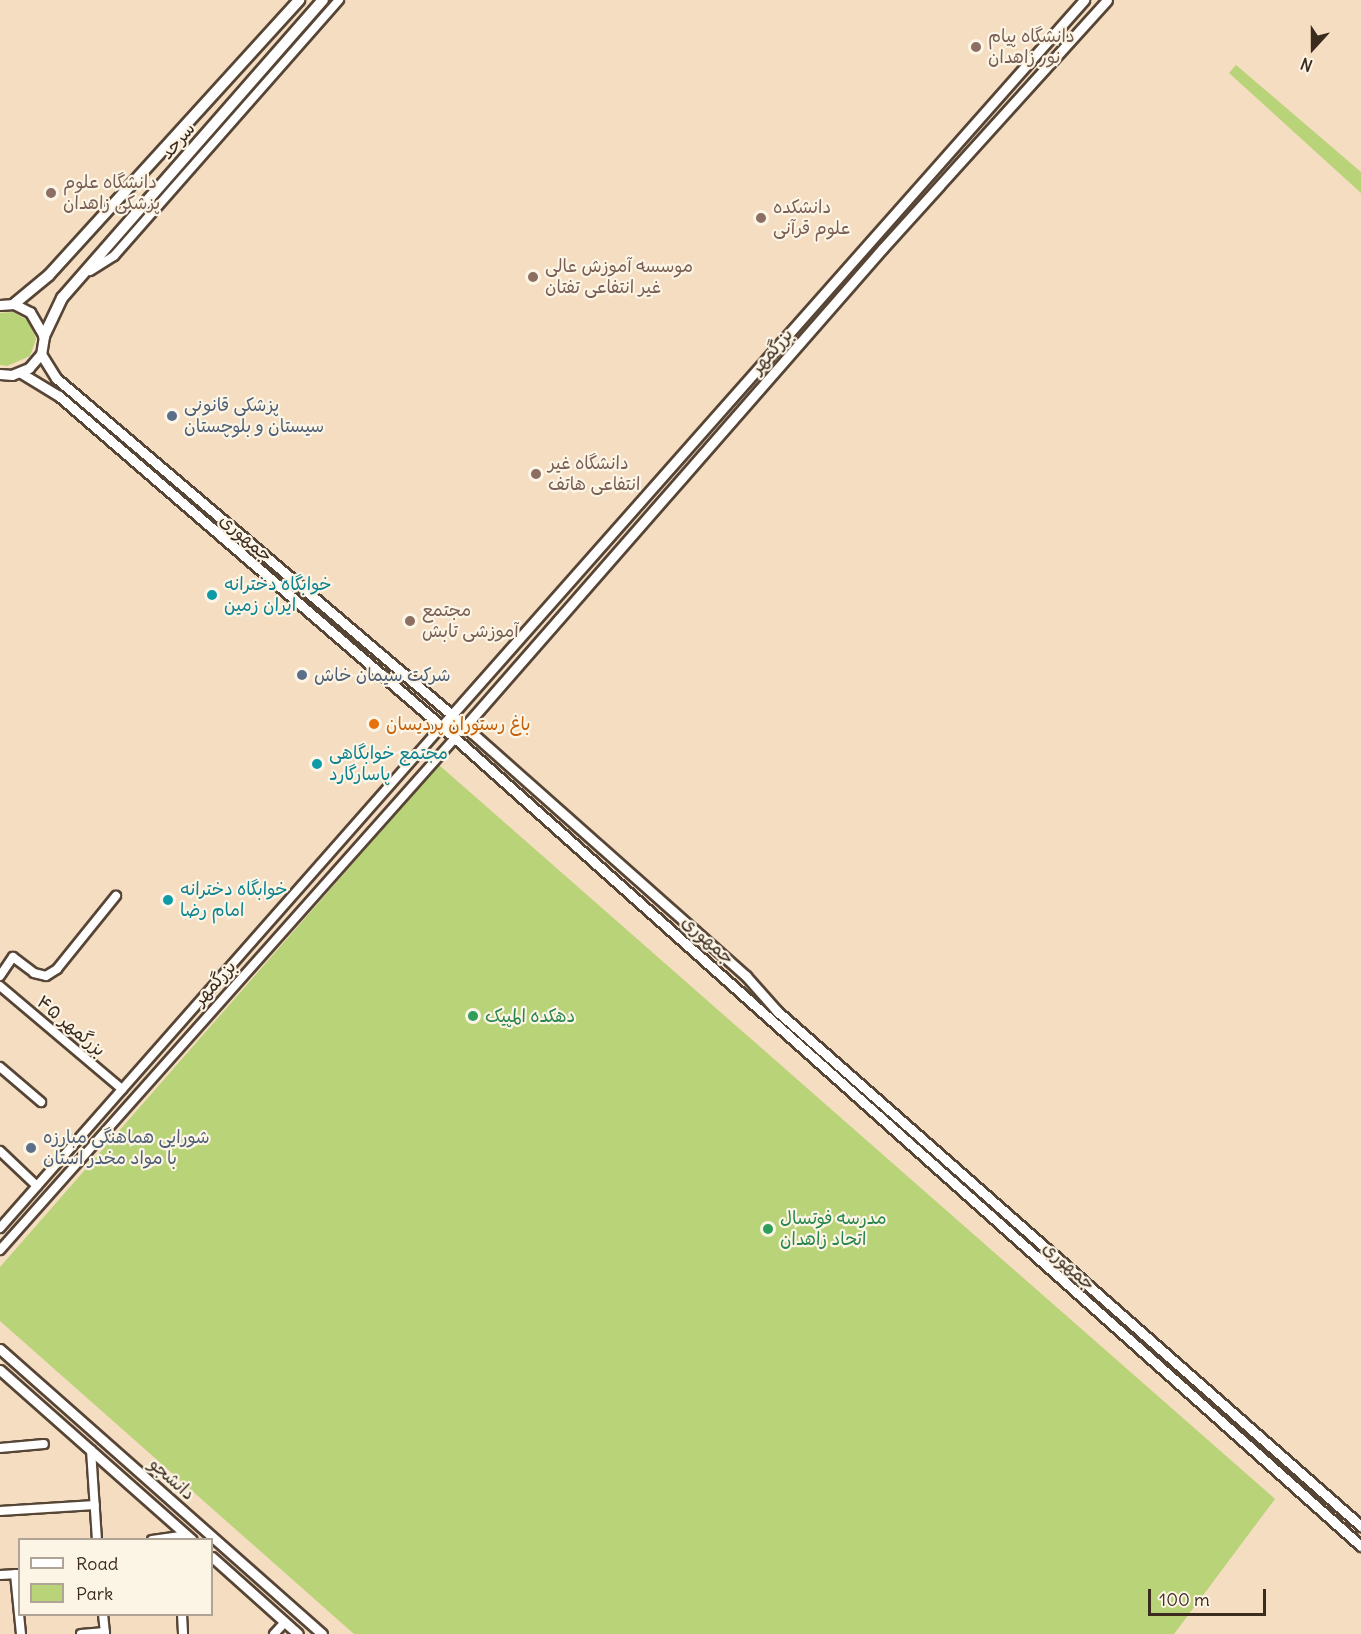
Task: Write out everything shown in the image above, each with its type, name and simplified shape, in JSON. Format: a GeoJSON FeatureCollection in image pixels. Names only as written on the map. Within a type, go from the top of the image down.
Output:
{"type":"FeatureCollection","features":[{"type":"Feature","properties":{"kind":"highway","name":"سرحد"},"geometry":{"type":"LineString","coordinates":[[4,304],[49,275],[298,0]]}},
{"type":"Feature","properties":{"kind":"highway","name":"سرحد"},"geometry":{"type":"LineString","coordinates":[[44,336],[53,311],[83,274],[323,0]]}},
{"type":"Feature","properties":{"kind":"main road","name":"بزرگمهر"},"geometry":{"type":"LineString","coordinates":[[441,727],[1084,0]]}},
{"type":"Feature","properties":{"kind":"main road","name":"بزرگمهر"},"geometry":{"type":"LineString","coordinates":[[456,738],[883,248],[1107,0]]}},
{"type":"Feature","properties":{"kind":"main road"},"geometry":{"type":"LineString","coordinates":[[1,375],[21,373],[41,354],[44,336],[30,312],[4,304]]}},
{"type":"Feature","properties":{"kind":"main road","name":"جمهوری"},"geometry":{"type":"LineString","coordinates":[[41,354],[56,378],[452,715],[746,976],[777,1011],[1059,1257],[1361,1526]]}},
{"type":"Feature","properties":{"kind":"main road","name":"جمهوری"},"geometry":{"type":"LineString","coordinates":[[21,373],[58,396],[300,608],[456,738],[736,986],[1047,1269],[1361,1546]]}},
{"type":"Feature","properties":{"kind":"main road"},"geometry":{"type":"LineString","coordinates":[[569,581],[582,593]]}},
{"type":"Feature","properties":{"kind":"main road"},"geometry":{"type":"LineString","coordinates":[[300,608],[311,596]]}},
{"type":"Feature","properties":{"kind":"main road"},"geometry":{"type":"LineString","coordinates":[[736,986],[746,976]]}},
{"type":"Feature","properties":{"kind":"main road"},"geometry":{"type":"LineString","coordinates":[[1047,1269],[1059,1257]]}},
{"type":"Feature","properties":{"kind":"main road","name":"دانشجو"},"geometry":{"type":"LineString","coordinates":[[0,1349],[322,1634]]}},
{"type":"Feature","properties":{"kind":"main road","name":"دانشجو"},"geometry":{"type":"LineString","coordinates":[[0,1370],[189,1537]]}},
{"type":"Feature","properties":{"kind":"main road"},"geometry":{"type":"LineString","coordinates":[[214,1563],[298,1634]]}},
{"type":"Feature","properties":{"kind":"street"},"geometry":{"type":"LineString","coordinates":[[83,274],[114,256],[339,0]]}},
{"type":"Feature","properties":{"kind":"street","name":"بزرگمهر"},"geometry":{"type":"LineString","coordinates":[[0,1228],[441,727]]}},
{"type":"Feature","properties":{"kind":"street","name":"بزرگمهر"},"geometry":{"type":"LineString","coordinates":[[0,1250],[456,738]]}},
{"type":"Feature","properties":{"kind":"street"},"geometry":{"type":"LineString","coordinates":[[0,976],[13,957],[34,973],[46,976],[57,969],[116,896]]}},
{"type":"Feature","properties":{"kind":"street"},"geometry":{"type":"LineString","coordinates":[[255,939],[267,949]]}},
{"type":"Feature","properties":{"kind":"street","name":"بزرگمهر ۴۵"},"geometry":{"type":"LineString","coordinates":[[0,986],[122,1089]]}},
{"type":"Feature","properties":{"kind":"street"},"geometry":{"type":"LineString","coordinates":[[0,1067],[41,1102]]}},
{"type":"Feature","properties":{"kind":"street"},"geometry":{"type":"LineString","coordinates":[[129,1081],[140,1092]]}},
{"type":"Feature","properties":{"kind":"street"},"geometry":{"type":"LineString","coordinates":[[0,1151],[37,1186]]}},
{"type":"Feature","properties":{"kind":"street"},"geometry":{"type":"LineString","coordinates":[[1,1447],[44,1444]]}},
{"type":"Feature","properties":{"kind":"street"},"geometry":{"type":"LineString","coordinates":[[91,1450],[98,1538]]}},
{"type":"Feature","properties":{"kind":"street"},"geometry":{"type":"LineString","coordinates":[[0,1511],[95,1505]]}},
{"type":"Feature","properties":{"kind":"street"},"geometry":{"type":"LineString","coordinates":[[170,1538],[189,1537]]}},
{"type":"Feature","properties":{"kind":"street"},"geometry":{"type":"LineString","coordinates":[[0,1575],[17,1574],[18,1589]]}},
{"type":"Feature","properties":{"kind":"street"},"geometry":{"type":"LineString","coordinates":[[20,1616],[21,1634]]}},
{"type":"Feature","properties":{"kind":"street"},"geometry":{"type":"LineString","coordinates":[[81,1634],[105,1633],[103,1616]]}},
{"type":"Feature","properties":{"kind":"street"},"geometry":{"type":"LineString","coordinates":[[182,1616],[183,1634]]}},
{"type":"Feature","properties":{"kind":"street"},"geometry":{"type":"LineString","coordinates":[[274,1634],[285,1622]]}},
{"type":"Feature","properties":{"kind":"green space"},"geometry":{"type":"Polygon","coordinates":[[[1236,65],[1361,172],[1361,193],[1229,73],[1236,65]]]}},
{"type":"Feature","properties":{"kind":"green space"},"geometry":{"type":"Polygon","coordinates":[[[13,312],[29,321],[36,339],[30,356],[7,366],[0,365],[0,313],[13,312]]]}},
{"type":"Feature","properties":{"kind":"green space","name":"دهکده المپیک"},"geometry":{"type":"Polygon","coordinates":[[[439,765],[1275,1499],[1174,1634],[354,1634],[0,1321],[0,1267],[439,765]]]}},
{"type":"Feature","properties":{"kind":"place","name":"دانشگاه پیام نور زاهدان"},"geometry":{"type":"Point","coordinates":[976,47]}},
{"type":"Feature","properties":{"kind":"place","name":"دانشگاه علوم پزشکی زاهدان"},"geometry":{"type":"Point","coordinates":[51,193]}},
{"type":"Feature","properties":{"kind":"place","name":"دانشکده علوم قرآنی"},"geometry":{"type":"Point","coordinates":[761,218]}},
{"type":"Feature","properties":{"kind":"place","name":"موسسه آموزش عالی غیر انتفاعی تفتان"},"geometry":{"type":"Point","coordinates":[533,277]}},
{"type":"Feature","properties":{"kind":"place","name":"پزشکی قانونی سیستان و بلوچستان"},"geometry":{"type":"Point","coordinates":[172,416]}},
{"type":"Feature","properties":{"kind":"place","name":"دانشگاه غیر انتفاعی هاتف"},"geometry":{"type":"Point","coordinates":[536,474]}},
{"type":"Feature","properties":{"kind":"place","name":"خوابگاه دخترانه ایران زمین"},"geometry":{"type":"Point","coordinates":[212,595]}},
{"type":"Feature","properties":{"kind":"place","name":"مجتمع آموزشی تابش"},"geometry":{"type":"Point","coordinates":[410,621]}},
{"type":"Feature","properties":{"kind":"place","name":"شرکت سیمان خاش"},"geometry":{"type":"Point","coordinates":[302,675]}},
{"type":"Feature","properties":{"kind":"place","name":"باغ رستوران پردیسان"},"geometry":{"type":"Point","coordinates":[374,724]}},
{"type":"Feature","properties":{"kind":"place","name":"مجتمع خوابگاهی پاسارگارد"},"geometry":{"type":"Point","coordinates":[317,764]}},
{"type":"Feature","properties":{"kind":"place","name":"خوابگاه دخترانه امام رضا"},"geometry":{"type":"Point","coordinates":[168,900]}},
{"type":"Feature","properties":{"kind":"place","name":"دهکده المپیک"},"geometry":{"type":"Point","coordinates":[473,1016]}},
{"type":"Feature","properties":{"kind":"place","name":"شورایی هماهنگی مبارزه با مواد مخدر استان"},"geometry":{"type":"Point","coordinates":[31,1148]}},
{"type":"Feature","properties":{"kind":"place","name":"مدرسه فوتسال اتحاد زاهدان"},"geometry":{"type":"Point","coordinates":[768,1229]}}]}
